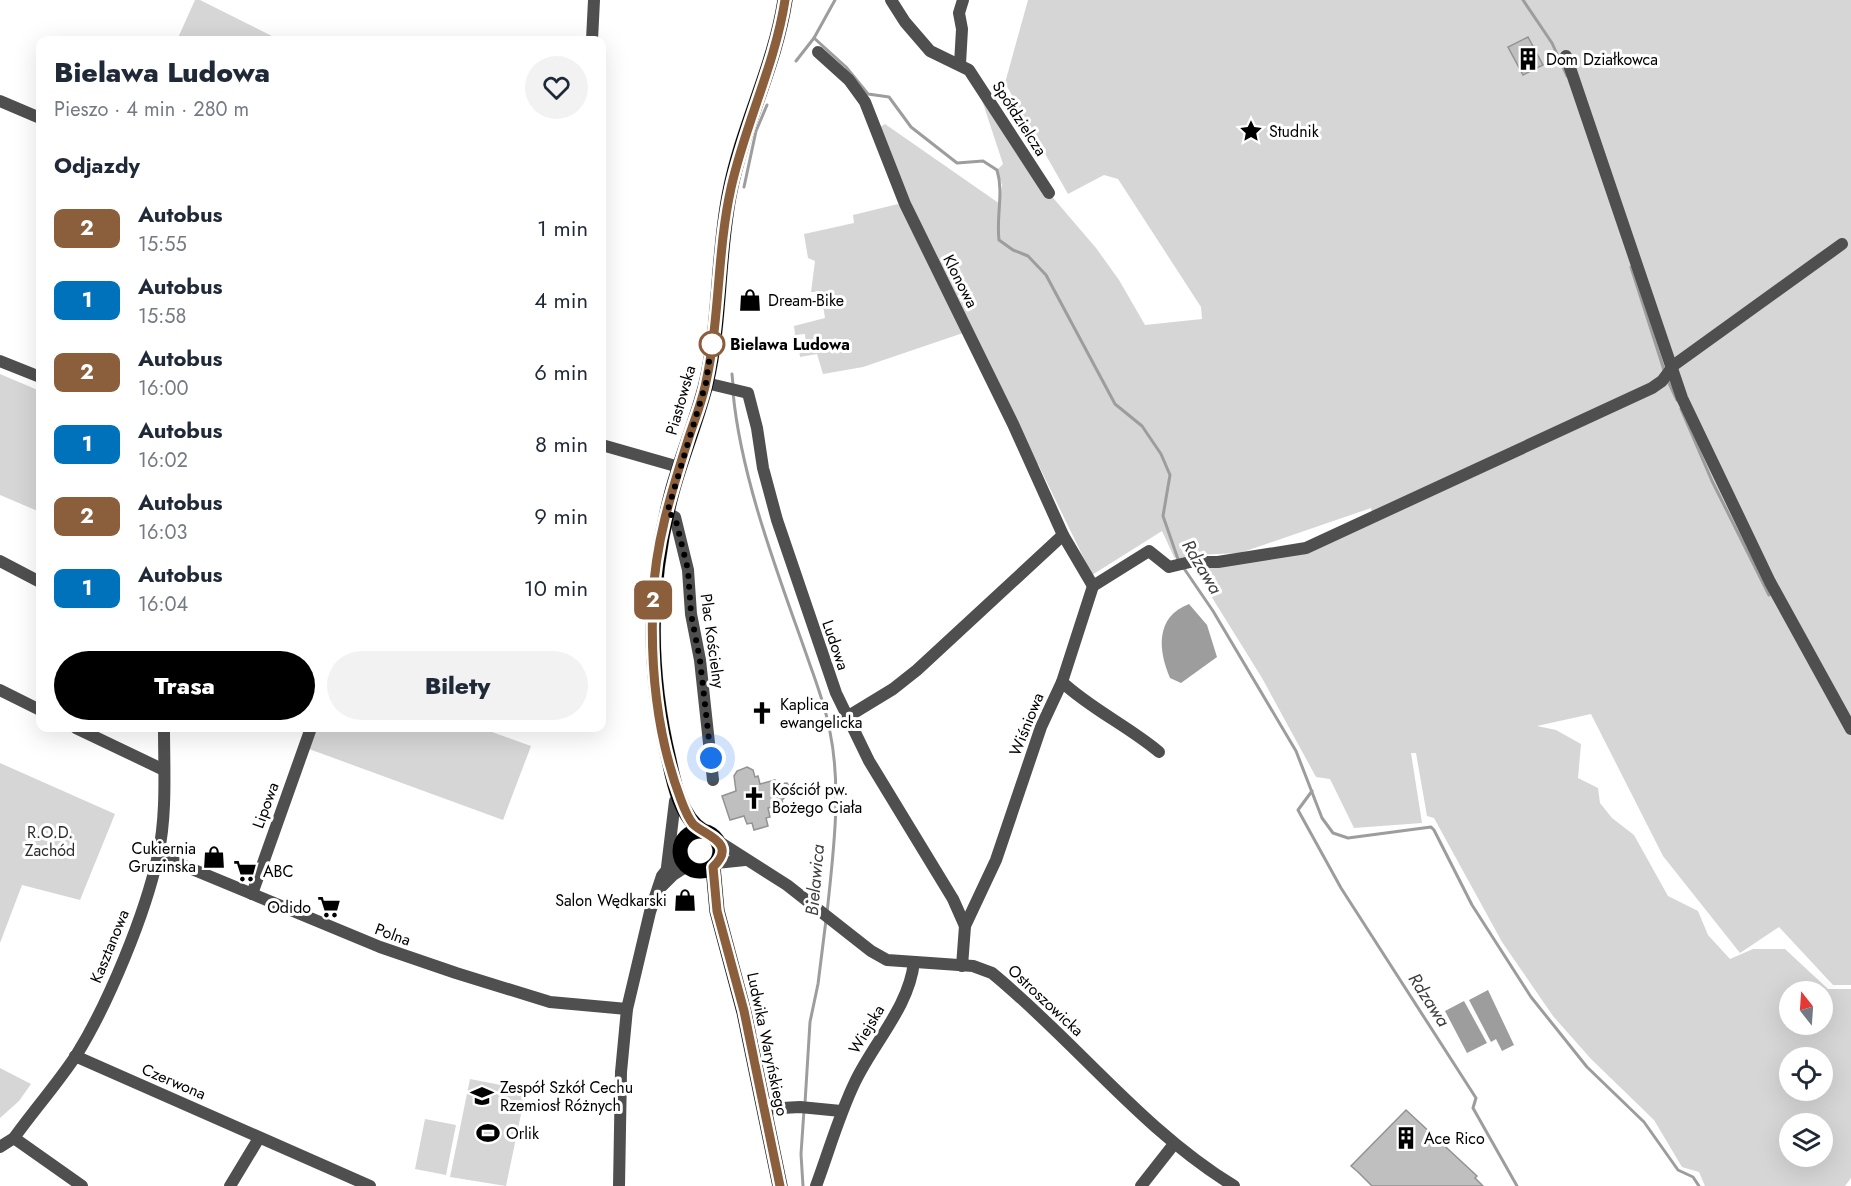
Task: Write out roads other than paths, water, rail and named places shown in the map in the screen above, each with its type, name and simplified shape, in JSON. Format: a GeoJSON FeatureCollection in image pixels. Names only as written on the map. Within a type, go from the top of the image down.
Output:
{"type":"FeatureCollection","features":[{"type":"Feature","properties":{"kind":"main road","name":"Piastowska"},"geometry":{"type":"LineString","coordinates":[[687,857],[658,700],[653,640],[655,570],[679,467],[706,383],[730,190],[746,130],[774,50],[785,0]]}},
{"type":"Feature","properties":{"kind":"main road","name":"Piastowska"},"geometry":{"type":"LineString","coordinates":[[673,777],[688,816],[695,826],[718,841]]}},
{"type":"Feature","properties":{"kind":"main road"},"geometry":{"type":"LineString","coordinates":[[704,831],[693,832],[687,857],[715,865]]}},
{"type":"Feature","properties":{"kind":"main road","name":"Ludwika Waryńskiego"},"geometry":{"type":"LineString","coordinates":[[718,841],[721,852],[715,865],[717,911],[744,1011],[780,1186]]}},
{"type":"Feature","properties":{"kind":"main road","name":"Ludwika Waryńskiego"},"geometry":{"type":"LineString","coordinates":[[687,857],[717,911]]}},
{"type":"Feature","properties":{"kind":"street"},"geometry":{"type":"LineString","coordinates":[[592,36],[594,0]]}},
{"type":"Feature","properties":{"kind":"street"},"geometry":{"type":"LineString","coordinates":[[891,0],[905,22],[930,51],[960,64],[962,29],[959,13],[963,0]]}},
{"type":"Feature","properties":{"kind":"street","name":"Klonowa"},"geometry":{"type":"LineString","coordinates":[[818,52],[849,80],[865,102],[905,204],[1013,424],[1063,535],[1093,586]]}},
{"type":"Feature","properties":{"kind":"street"},"geometry":{"type":"LineString","coordinates":[[1566,56],[1670,369],[1720,482],[1765,572],[1851,729]]}},
{"type":"Feature","properties":{"kind":"street","name":"Spółdzielcza"},"geometry":{"type":"LineString","coordinates":[[960,64],[969,70],[1049,193]]}},
{"type":"Feature","properties":{"kind":"street"},"geometry":{"type":"LineString","coordinates":[[0,101],[36,116]]}},
{"type":"Feature","properties":{"kind":"street"},"geometry":{"type":"LineString","coordinates":[[1093,586],[1144,551],[1155,553],[1165,564],[1180,564],[1218,562],[1306,548],[1652,388],[1662,381],[1670,369],[1842,244]]}},
{"type":"Feature","properties":{"kind":"street"},"geometry":{"type":"LineString","coordinates":[[0,361],[36,375]]}},
{"type":"Feature","properties":{"kind":"street","name":"Ludowa"},"geometry":{"type":"LineString","coordinates":[[706,383],[748,393],[763,468],[777,520],[824,664],[869,760],[953,899],[965,926]]}},
{"type":"Feature","properties":{"kind":"street"},"geometry":{"type":"LineString","coordinates":[[606,446],[679,467]]}},
{"type":"Feature","properties":{"kind":"street","name":"Plac Kościelny"},"geometry":{"type":"LineString","coordinates":[[667,513],[675,517],[688,570],[691,614],[700,660],[713,780]]}},
{"type":"Feature","properties":{"kind":"street"},"geometry":{"type":"LineString","coordinates":[[847,717],[893,689],[917,670],[1063,535]]}},
{"type":"Feature","properties":{"kind":"street"},"geometry":{"type":"LineString","coordinates":[[0,561],[36,580]]}},
{"type":"Feature","properties":{"kind":"street","name":"Wiśniowa"},"geometry":{"type":"LineString","coordinates":[[962,966],[965,926],[988,878],[1041,726],[1062,682],[1093,586]]}},
{"type":"Feature","properties":{"kind":"street"},"geometry":{"type":"LineString","coordinates":[[1062,682],[1081,699],[1137,733],[1159,752]]}},
{"type":"Feature","properties":{"kind":"street"},"geometry":{"type":"LineString","coordinates":[[0,690],[36,708]]}},
{"type":"Feature","properties":{"kind":"street"},"geometry":{"type":"LineString","coordinates":[[84,732],[164,770]]}},
{"type":"Feature","properties":{"kind":"street","name":"Kasztanowa"},"geometry":{"type":"LineString","coordinates":[[1,1147],[14,1138],[75,1056],[96,1018],[131,936],[158,855],[164,770],[164,732]]}},
{"type":"Feature","properties":{"kind":"street","name":"Lipowa"},"geometry":{"type":"LineString","coordinates":[[252,894],[310,732]]}},
{"type":"Feature","properties":{"kind":"street","name":"Piastowska"},"geometry":{"type":"LineString","coordinates":[[667,867],[675,801]]}},
{"type":"Feature","properties":{"kind":"street","name":"Ostroszowicka"},"geometry":{"type":"LineString","coordinates":[[718,841],[830,916],[887,960],[982,968],[1011,989],[1174,1144],[1209,1172],[1234,1186]]}},
{"type":"Feature","properties":{"kind":"street","name":"Polna"},"geometry":{"type":"LineString","coordinates":[[158,855],[380,947],[510,990],[550,1002],[627,1010]]}},
{"type":"Feature","properties":{"kind":"street"},"geometry":{"type":"LineString","coordinates":[[619,1186],[620,1092],[627,1010],[642,940],[657,891],[667,867],[687,857]]}},
{"type":"Feature","properties":{"kind":"street"},"geometry":{"type":"LineString","coordinates":[[657,891],[687,857]]}},
{"type":"Feature","properties":{"kind":"street"},"geometry":{"type":"LineString","coordinates":[[715,865],[735,859],[746,860]]}},
{"type":"Feature","properties":{"kind":"street","name":"Wiejska"},"geometry":{"type":"LineString","coordinates":[[816,1186],[841,1111],[868,1057],[907,993],[914,962]]}},
{"type":"Feature","properties":{"kind":"street","name":"Czerwona"},"geometry":{"type":"LineString","coordinates":[[75,1056],[370,1186]]}},
{"type":"Feature","properties":{"kind":"street"},"geometry":{"type":"LineString","coordinates":[[764,1109],[805,1108],[841,1111]]}},
{"type":"Feature","properties":{"kind":"street"},"geometry":{"type":"LineString","coordinates":[[14,1138],[82,1186]]}},
{"type":"Feature","properties":{"kind":"street"},"geometry":{"type":"LineString","coordinates":[[230,1186],[259,1138]]}},
{"type":"Feature","properties":{"kind":"street"},"geometry":{"type":"LineString","coordinates":[[1141,1186],[1174,1144]]}},
{"type":"Feature","properties":{"kind":"waterway","name":"Bielawica"},"geometry":{"type":"LineString","coordinates":[[796,61],[814,38],[835,0]]}},
{"type":"Feature","properties":{"kind":"waterway"},"geometry":{"type":"LineString","coordinates":[[1523,0],[1552,43],[1567,76]]}},
{"type":"Feature","properties":{"kind":"waterway","name":"Rdzawa"},"geometry":{"type":"LineString","coordinates":[[814,38],[846,67],[868,94],[889,97],[911,127],[957,163],[983,161],[997,170],[1000,187],[999,240],[1013,250],[1028,256],[1046,275],[1115,404],[1142,426],[1161,454],[1170,475],[1163,516],[1179,562]]}},
{"type":"Feature","properties":{"kind":"waterway","name":"Bielawica"},"geometry":{"type":"LineString","coordinates":[[744,187],[756,131],[767,105]]}},
{"type":"Feature","properties":{"kind":"waterway"},"geometry":{"type":"LineString","coordinates":[[1631,267],[1665,373]]}},
{"type":"Feature","properties":{"kind":"waterway","name":"Bielawica"},"geometry":{"type":"LineString","coordinates":[[732,374],[733,385]]}},
{"type":"Feature","properties":{"kind":"waterway"},"geometry":{"type":"LineString","coordinates":[[1667,379],[1677,400]]}},
{"type":"Feature","properties":{"kind":"waterway","name":"Bielawica"},"geometry":{"type":"LineString","coordinates":[[733,392],[737,425],[753,494],[774,563],[821,697],[834,754],[836,799],[834,846],[827,913]]}},
{"type":"Feature","properties":{"kind":"waterway"},"geometry":{"type":"LineString","coordinates":[[1681,409],[1712,481],[1769,595]]}},
{"type":"Feature","properties":{"kind":"waterway"},"geometry":{"type":"LineString","coordinates":[[1183,567],[1213,611],[1296,751],[1322,818],[1333,833],[1348,838],[1431,827],[1472,905],[1531,997],[1587,1067],[1644,1122],[1678,1170],[1693,1177],[1699,1186]]}},
{"type":"Feature","properties":{"kind":"waterway","name":"Rdzawa"},"geometry":{"type":"LineString","coordinates":[[1312,791],[1298,810],[1341,888],[1476,1098],[1473,1108],[1517,1186]]}},
{"type":"Feature","properties":{"kind":"waterway","name":"Bielawica"},"geometry":{"type":"LineString","coordinates":[[805,1103],[810,1022],[818,984],[826,920]]}},
{"type":"Feature","properties":{"kind":"waterway","name":"Bielawica"},"geometry":{"type":"LineString","coordinates":[[803,1186],[801,1154],[804,1110]]}},
{"type":"Feature","properties":{"kind":"place","name":"Dom Działkowca"},"geometry":{"type":"Point","coordinates":[1528,59]}},
{"type":"Feature","properties":{"kind":"place","name":"Studnik"},"geometry":{"type":"Point","coordinates":[1251,131]}},
{"type":"Feature","properties":{"kind":"place","name":"Dream-Bike"},"geometry":{"type":"Point","coordinates":[750,300]}},
{"type":"Feature","properties":{"kind":"place","name":"Bielawa Ludowa"},"geometry":{"type":"Point","coordinates":[712,344]}},
{"type":"Feature","properties":{"kind":"place","name":"Kaplica ewangelicka"},"geometry":{"type":"Point","coordinates":[762,713]}},
{"type":"Feature","properties":{"kind":"place","name":"Kościół pw. Bożego Ciała"},"geometry":{"type":"Point","coordinates":[754,798]}},
{"type":"Feature","properties":{"kind":"place","name":"Cukiernia Gruzinska"},"geometry":{"type":"Point","coordinates":[214,857]}},
{"type":"Feature","properties":{"kind":"place","name":"ABC"},"geometry":{"type":"Point","coordinates":[245,871]}},
{"type":"Feature","properties":{"kind":"place","name":"Salon Wędkarski"},"geometry":{"type":"Point","coordinates":[685,900]}},
{"type":"Feature","properties":{"kind":"place","name":"Odido"},"geometry":{"type":"Point","coordinates":[329,907]}},
{"type":"Feature","properties":{"kind":"place","name":"Zespół Szkół Cechu Rzemiosł Różnych"},"geometry":{"type":"Point","coordinates":[482,1096]}},
{"type":"Feature","properties":{"kind":"place","name":"Orlik"},"geometry":{"type":"Point","coordinates":[488,1133]}},
{"type":"Feature","properties":{"kind":"place","name":"Ace Rico"},"geometry":{"type":"Point","coordinates":[1406,1138]}},
{"type":"Feature","properties":{"kind":"park label","name":"R.O.D. Zachód"},"geometry":{"type":"Point","coordinates":[50,841]}}]}
